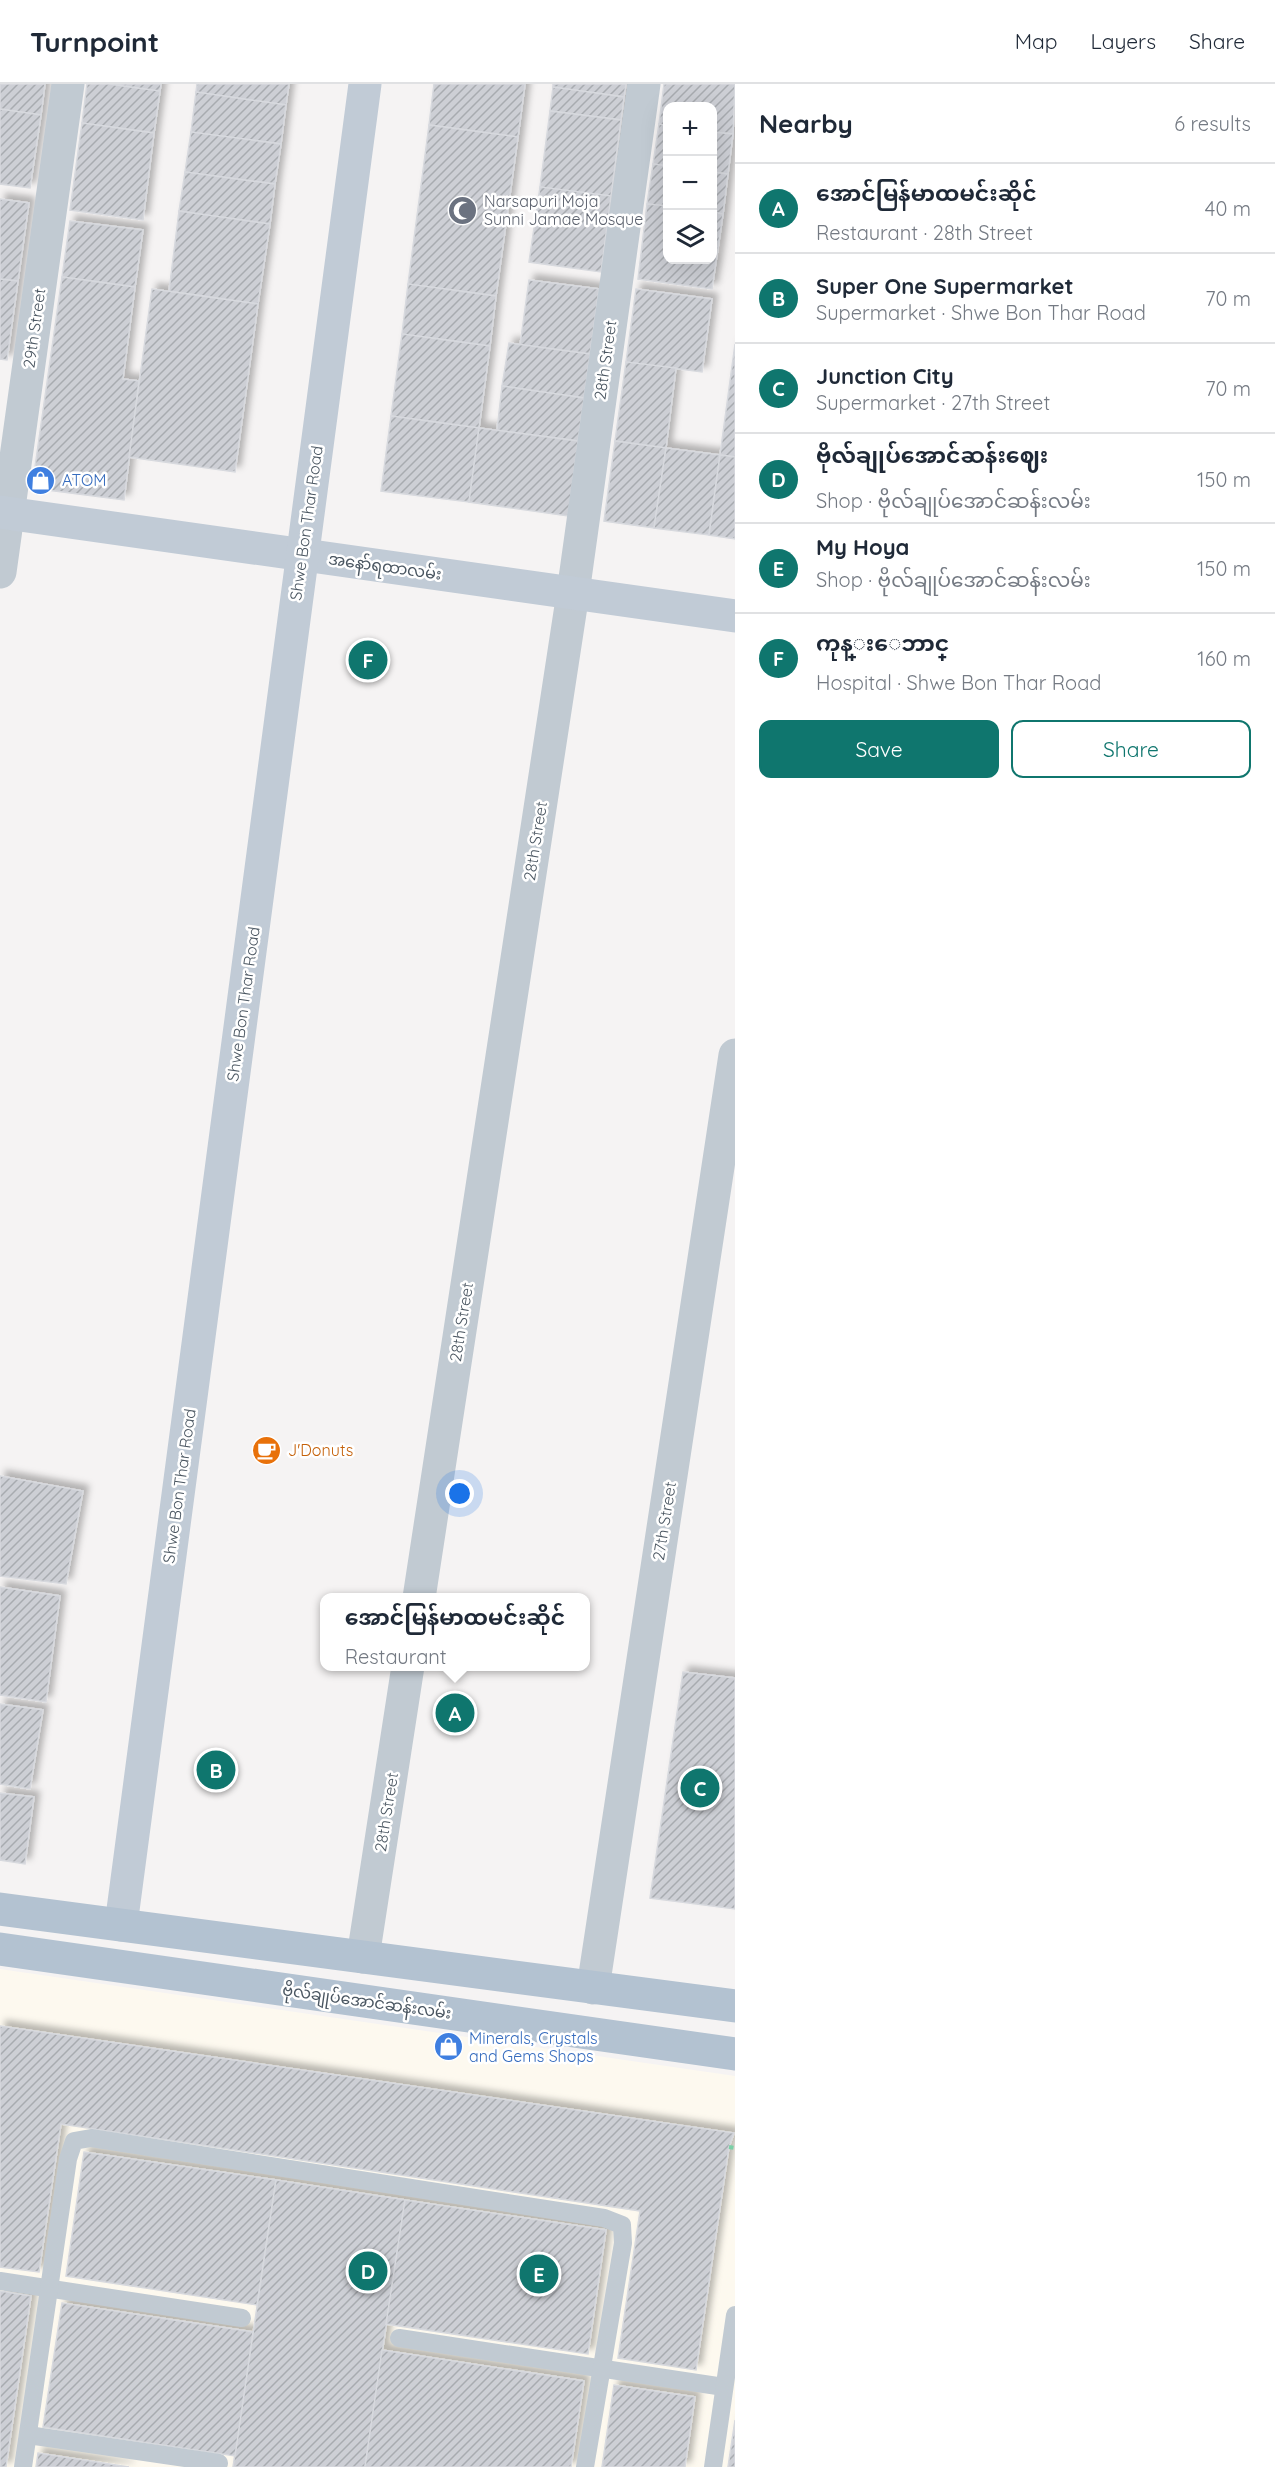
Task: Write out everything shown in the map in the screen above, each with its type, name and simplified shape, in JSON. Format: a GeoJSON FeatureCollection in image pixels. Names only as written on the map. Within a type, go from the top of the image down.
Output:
{"type":"FeatureCollection","features":[{"type":"Feature","properties":{"kind":"main road","name":"Shwe Bon Thar Road"},"geometry":{"type":"LineString","coordinates":[[121,1925],[365,84]]}},
{"type":"Feature","properties":{"kind":"main road","name":"အနော်ရထာလမ်း"},"geometry":{"type":"LineString","coordinates":[[4,512],[735,616]]}},
{"type":"Feature","properties":{"kind":"main road"},"geometry":{"type":"LineString","coordinates":[[0,1909],[735,2006]]}},
{"type":"Feature","properties":{"kind":"main road","name":"ဗိုလ်ချုပ်အောင်ဆန်းလမ်း"},"geometry":{"type":"LineString","coordinates":[[0,1949],[735,2054]]}},
{"type":"Feature","properties":{"kind":"street","name":"29th Street"},"geometry":{"type":"LineString","coordinates":[[0,572],[4,512],[68,84]]}},
{"type":"Feature","properties":{"kind":"street","name":"28th Street"},"geometry":{"type":"LineString","coordinates":[[420,1593],[573,593],[644,84]]}},
{"type":"Feature","properties":{"kind":"street","name":"27th Street"},"geometry":{"type":"LineString","coordinates":[[593,1988],[735,1055]]}},
{"type":"Feature","properties":{"kind":"street","name":"28th Street"},"geometry":{"type":"LineString","coordinates":[[363,1957],[407,1671]]}},
{"type":"Feature","properties":{"kind":"lane"},"geometry":{"type":"LineString","coordinates":[[23,2467],[68,2159],[74,2141],[91,2138],[604,2218],[622,2225],[623,2243],[585,2467]]}},
{"type":"Feature","properties":{"kind":"lane"},"geometry":{"type":"LineString","coordinates":[[0,2281],[242,2318]]}},
{"type":"Feature","properties":{"kind":"lane"},"geometry":{"type":"LineString","coordinates":[[713,2467],[735,2315]]}},
{"type":"Feature","properties":{"kind":"lane"},"geometry":{"type":"LineString","coordinates":[[399,2338],[724,2387]]}},
{"type":"Feature","properties":{"kind":"lane"},"geometry":{"type":"LineString","coordinates":[[28,2435],[219,2463]]}},
{"type":"Feature","properties":{"kind":"path"},"geometry":{"type":"LineString","coordinates":[[729,2147],[735,2148]]}},
{"type":"Feature","properties":{"kind":"shaded area"},"geometry":{"type":"Polygon","coordinates":[[[0,1969],[735,2076],[735,2467],[0,2467],[0,1969]]]}},
{"type":"Feature","properties":{"kind":"building"},"geometry":{"type":"Polygon","coordinates":[[[0,84],[45,84],[41,115],[0,109],[0,84]]]}},
{"type":"Feature","properties":{"kind":"building"},"geometry":{"type":"Polygon","coordinates":[[[87,84],[110,84],[160,91],[154,133],[82,123],[87,84]]]}},
{"type":"Feature","properties":{"kind":"building"},"geometry":{"type":"Polygon","coordinates":[[[110,84],[161,84],[160,91],[110,84]]]}},
{"type":"Feature","properties":{"kind":"building"},"geometry":{"type":"Polygon","coordinates":[[[197,84],[289,84],[286,105],[196,92],[197,84]]]}},
{"type":"Feature","properties":{"kind":"building"},"geometry":{"type":"Polygon","coordinates":[[[434,84],[525,84],[518,137],[429,125],[434,84]]]}},
{"type":"Feature","properties":{"kind":"building"},"geometry":{"type":"Polygon","coordinates":[[[553,84],[626,84],[624,97],[553,87],[553,84]]]}},
{"type":"Feature","properties":{"kind":"building"},"geometry":{"type":"Polygon","coordinates":[[[664,84],[735,84],[733,134],[717,132],[717,102],[663,102],[663,125],[659,124],[664,84]]]}},
{"type":"Feature","properties":{"kind":"building"},"geometry":{"type":"Polygon","coordinates":[[[553,87],[624,97],[621,120],[550,111],[553,87]]]}},
{"type":"Feature","properties":{"kind":"building"},"geometry":{"type":"Polygon","coordinates":[[[196,92],[286,105],[281,144],[191,132],[196,92]]]}},
{"type":"Feature","properties":{"kind":"building"},"geometry":{"type":"Polygon","coordinates":[[[0,109],[41,115],[30,188],[0,184],[0,109]]]}},
{"type":"Feature","properties":{"kind":"building"},"geometry":{"type":"Polygon","coordinates":[[[550,111],[621,120],[611,196],[540,187],[550,111]]]}},
{"type":"Feature","properties":{"kind":"building"},"geometry":{"type":"Polygon","coordinates":[[[82,123],[154,133],[143,220],[70,210],[82,123]]]}},
{"type":"Feature","properties":{"kind":"building"},"geometry":{"type":"Polygon","coordinates":[[[659,124],[663,125],[663,165],[653,164],[659,124]]]}},
{"type":"Feature","properties":{"kind":"building","name":"Narsapuri Moja Sunni Jamae Mosque"},"geometry":{"type":"Polygon","coordinates":[[[429,125],[518,137],[496,296],[408,284],[429,125]]]}},
{"type":"Feature","properties":{"kind":"building"},"geometry":{"type":"Polygon","coordinates":[[[191,132],[281,144],[275,184],[185,172],[191,132]]]}},
{"type":"Feature","properties":{"kind":"building"},"geometry":{"type":"Polygon","coordinates":[[[717,132],[733,134],[728,174],[717,173],[717,132]]]}},
{"type":"Feature","properties":{"kind":"building"},"geometry":{"type":"Polygon","coordinates":[[[653,164],[663,165],[663,206],[647,204],[653,164]]]}},
{"type":"Feature","properties":{"kind":"building"},"geometry":{"type":"Polygon","coordinates":[[[185,172],[275,184],[270,224],[179,211],[185,172]]]}},
{"type":"Feature","properties":{"kind":"building"},"geometry":{"type":"Polygon","coordinates":[[[717,173],[728,174],[723,214],[717,213],[717,173]]]}},
{"type":"Feature","properties":{"kind":"building"},"geometry":{"type":"Polygon","coordinates":[[[540,187],[611,196],[601,272],[529,262],[540,187]]]}},
{"type":"Feature","properties":{"kind":"building"},"geometry":{"type":"Polygon","coordinates":[[[0,199],[29,203],[18,281],[0,279],[0,199]]]}},
{"type":"Feature","properties":{"kind":"building"},"geometry":{"type":"Polygon","coordinates":[[[647,204],[663,206],[663,264],[716,264],[712,289],[638,279],[647,204]]]}},
{"type":"Feature","properties":{"kind":"building"},"geometry":{"type":"Polygon","coordinates":[[[179,211],[270,224],[258,304],[169,291],[179,211]]]}},
{"type":"Feature","properties":{"kind":"building"},"geometry":{"type":"Polygon","coordinates":[[[717,213],[723,214],[717,255],[717,213]]]}},
{"type":"Feature","properties":{"kind":"building"},"geometry":{"type":"Polygon","coordinates":[[[70,221],[143,230],[135,287],[62,277],[70,221]]]}},
{"type":"Feature","properties":{"kind":"building"},"geometry":{"type":"Polygon","coordinates":[[[62,277],[135,287],[123,379],[139,381],[124,500],[32,488],[62,277]]]}},
{"type":"Feature","properties":{"kind":"building"},"geometry":{"type":"Polygon","coordinates":[[[0,279],[18,281],[7,360],[0,359],[0,279]]]}},
{"type":"Feature","properties":{"kind":"building"},"geometry":{"type":"Polygon","coordinates":[[[529,280],[599,289],[590,354],[520,345],[529,280]]]}},
{"type":"Feature","properties":{"kind":"building"},"geometry":{"type":"Polygon","coordinates":[[[408,284],[496,296],[490,346],[402,334],[408,284]]]}},
{"type":"Feature","properties":{"kind":"building"},"geometry":{"type":"Polygon","coordinates":[[[152,289],[258,304],[235,472],[129,457],[152,289]]]}},
{"type":"Feature","properties":{"kind":"building"},"geometry":{"type":"Polygon","coordinates":[[[636,289],[712,299],[702,372],[626,362],[636,289]]]}},
{"type":"Feature","properties":{"kind":"building"},"geometry":{"type":"Polygon","coordinates":[[[402,334],[490,346],[479,428],[391,416],[402,334]]]}},
{"type":"Feature","properties":{"kind":"building"},"geometry":{"type":"Polygon","coordinates":[[[509,343],[590,354],[584,398],[502,386],[509,343]]]}},
{"type":"Feature","properties":{"kind":"building"},"geometry":{"type":"Polygon","coordinates":[[[735,344],[735,457],[720,455],[735,344]]]}},
{"type":"Feature","properties":{"kind":"building"},"geometry":{"type":"Polygon","coordinates":[[[626,362],[676,368],[666,448],[615,441],[626,362]]]}},
{"type":"Feature","properties":{"kind":"building"},"geometry":{"type":"Polygon","coordinates":[[[502,386],[584,398],[578,441],[497,430],[502,386]]]}},
{"type":"Feature","properties":{"kind":"building"},"geometry":{"type":"Polygon","coordinates":[[[391,416],[479,428],[469,502],[381,491],[391,416]]]}},
{"type":"Feature","properties":{"kind":"building"},"geometry":{"type":"Polygon","coordinates":[[[479,428],[578,441],[568,516],[469,502],[479,428]]]}},
{"type":"Feature","properties":{"kind":"building"},"geometry":{"type":"Polygon","coordinates":[[[615,441],[666,448],[654,528],[604,521],[615,441]]]}},
{"type":"Feature","properties":{"kind":"building"},"geometry":{"type":"Polygon","coordinates":[[[666,448],[720,455],[709,535],[654,528],[666,448]]]}},
{"type":"Feature","properties":{"kind":"building"},"geometry":{"type":"Polygon","coordinates":[[[720,455],[735,457],[735,539],[709,535],[720,455]]]}},
{"type":"Feature","properties":{"kind":"building"},"geometry":{"type":"Polygon","coordinates":[[[0,1476],[83,1491],[66,1584],[0,1576],[0,1476]]]}},
{"type":"Feature","properties":{"kind":"building"},"geometry":{"type":"Polygon","coordinates":[[[0,1587],[60,1596],[46,1702],[0,1695],[0,1587]]]}},
{"type":"Feature","properties":{"kind":"building"},"geometry":{"type":"Polygon","coordinates":[[[683,1672],[735,1678],[735,1909],[650,1898],[683,1672]]]}},
{"type":"Feature","properties":{"kind":"building"},"geometry":{"type":"Polygon","coordinates":[[[0,1704],[43,1710],[30,1789],[0,1784],[0,1704]]]}},
{"type":"Feature","properties":{"kind":"building"},"geometry":{"type":"Polygon","coordinates":[[[0,1793],[34,1797],[25,1864],[0,1860],[0,1793]]]}},
{"type":"Feature","properties":{"kind":"building"},"geometry":{"type":"Polygon","coordinates":[[[0,2026],[734,2133],[729,2147],[696,2370],[618,2358],[640,2211],[61,2124],[39,2272],[0,2267],[0,2026]]]}},
{"type":"Feature","properties":{"kind":"building"},"geometry":{"type":"Polygon","coordinates":[[[84,2152],[276,2180],[257,2305],[66,2276],[84,2152]]]}},
{"type":"Feature","properties":{"kind":"building"},"geometry":{"type":"Polygon","coordinates":[[[276,2180],[405,2200],[365,2467],[233,2467],[276,2180]]]}},
{"type":"Feature","properties":{"kind":"building"},"geometry":{"type":"Polygon","coordinates":[[[405,2200],[606,2230],[588,2354],[386,2324],[405,2200]]]}},
{"type":"Feature","properties":{"kind":"building"},"geometry":{"type":"Polygon","coordinates":[[[0,2291],[31,2296],[6,2467],[0,2467],[0,2291]]]}},
{"type":"Feature","properties":{"kind":"building"},"geometry":{"type":"Polygon","coordinates":[[[62,2303],[253,2332],[235,2456],[43,2427],[62,2303]]]}},
{"type":"Feature","properties":{"kind":"building"},"geometry":{"type":"Polygon","coordinates":[[[382,2350],[584,2381],[571,2467],[365,2467],[382,2350]]]}},
{"type":"Feature","properties":{"kind":"building"},"geometry":{"type":"Polygon","coordinates":[[[614,2385],[695,2397],[685,2467],[602,2467],[614,2385]]]}},
{"type":"Feature","properties":{"kind":"building"},"geometry":{"type":"Polygon","coordinates":[[[735,2420],[735,2467],[728,2467],[735,2420]]]}},
{"type":"Feature","properties":{"kind":"building"},"geometry":{"type":"Polygon","coordinates":[[[38,2453],[129,2467],[36,2467],[38,2453]]]}},
{"type":"Feature","properties":{"kind":"place","name":"Narsapuri Moja Sunni Jamae Mosque"},"geometry":{"type":"Point","coordinates":[463,210]}},
{"type":"Feature","properties":{"kind":"place","name":"ATOM"},"geometry":{"type":"Point","coordinates":[41,480]}},
{"type":"Feature","properties":{"kind":"place","name":"ကုန္းေဘာင္"},"geometry":{"type":"Point","coordinates":[368,660]}},
{"type":"Feature","properties":{"kind":"place","name":"J'Donuts"},"geometry":{"type":"Point","coordinates":[267,1450]}},
{"type":"Feature","properties":{"kind":"place","name":"အောင်မြန်မာထမင်းဆိုင်"},"geometry":{"type":"Point","coordinates":[455,1713]}},
{"type":"Feature","properties":{"kind":"place","name":"Super One Supermarket"},"geometry":{"type":"Point","coordinates":[216,1770]}},
{"type":"Feature","properties":{"kind":"place","name":"Junction City"},"geometry":{"type":"Point","coordinates":[700,1788]}},
{"type":"Feature","properties":{"kind":"place","name":"Minerals, Crystals and Gems Shops"},"geometry":{"type":"Point","coordinates":[448,2047]}},
{"type":"Feature","properties":{"kind":"place","name":"ဗိုလ်ချုပ်အောင်ဆန်းဈေး"},"geometry":{"type":"Point","coordinates":[368,2271]}},
{"type":"Feature","properties":{"kind":"place","name":"My Hoya"},"geometry":{"type":"Point","coordinates":[539,2274]}}]}
